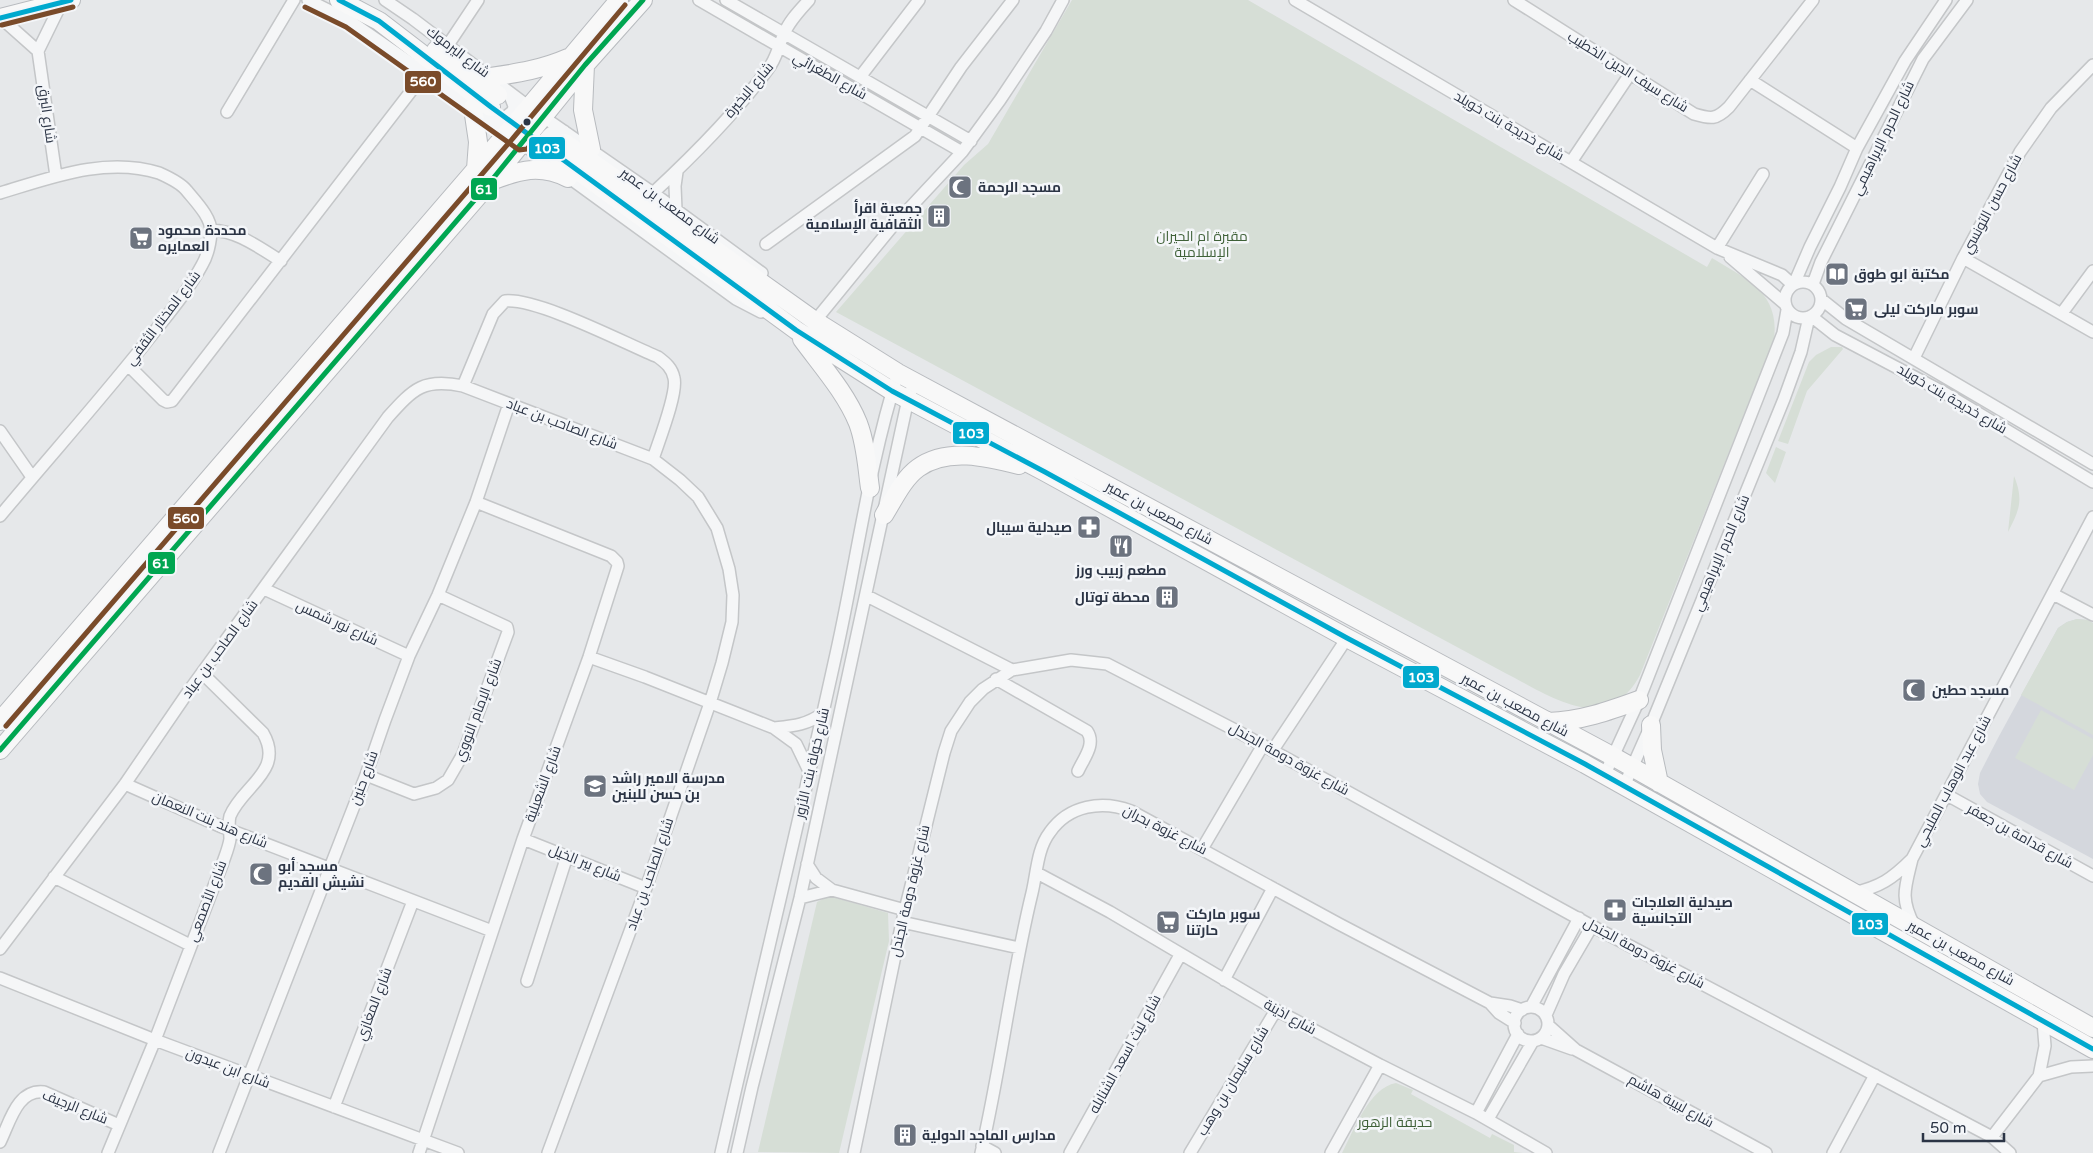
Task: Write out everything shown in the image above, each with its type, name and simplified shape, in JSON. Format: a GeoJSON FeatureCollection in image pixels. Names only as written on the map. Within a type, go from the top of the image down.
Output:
{"type":"FeatureCollection","features":[{"type":"Feature","properties":{"kind":"highway","name":"شارع اليرموك"},"geometry":{"type":"LineString","coordinates":[[339,0],[379,21],[497,103]]}},
{"type":"Feature","properties":{"kind":"highway","name":"شارع اليرموك"},"geometry":{"type":"LineString","coordinates":[[365,0],[497,103]]}},
{"type":"Feature","properties":{"kind":"highway"},"geometry":{"type":"LineString","coordinates":[[0,750],[544,118],[579,60],[619,0]]}},
{"type":"Feature","properties":{"kind":"highway"},"geometry":{"type":"LineString","coordinates":[[0,721],[529,107],[643,0]]}},
{"type":"Feature","properties":{"kind":"highway"},"geometry":{"type":"LineString","coordinates":[[1,18],[67,1]]}},
{"type":"Feature","properties":{"kind":"highway"},"geometry":{"type":"LineString","coordinates":[[491,77],[579,60]]}},
{"type":"Feature","properties":{"kind":"highway"},"geometry":{"type":"LineString","coordinates":[[579,60],[583,110],[591,149]]}},
{"type":"Feature","properties":{"kind":"highway"},"geometry":{"type":"LineString","coordinates":[[473,108],[478,142],[476,169]]}},
{"type":"Feature","properties":{"kind":"highway","name":"شارع مصعب بن عمير"},"geometry":{"type":"LineString","coordinates":[[556,146],[810,317],[898,373],[1631,767],[2093,1028]]}},
{"type":"Feature","properties":{"kind":"highway","name":"شارع مصعب بن عمير"},"geometry":{"type":"LineString","coordinates":[[556,146],[791,327],[892,392],[1045,472],[1347,638],[1605,774],[2093,1049]]}},
{"type":"Feature","properties":{"kind":"highway"},"geometry":{"type":"LineString","coordinates":[[491,181],[504,176],[533,170],[553,170],[568,178]]}},
{"type":"Feature","properties":{"kind":"highway"},"geometry":{"type":"LineString","coordinates":[[791,327],[842,395],[858,423],[865,450],[870,488]]}},
{"type":"Feature","properties":{"kind":"highway"},"geometry":{"type":"LineString","coordinates":[[884,515],[905,482],[917,469],[932,461],[948,456],[985,457],[1045,472]]}},
{"type":"Feature","properties":{"kind":"highway"},"geometry":{"type":"LineString","coordinates":[[1548,722],[1566,722],[1597,715],[1639,700]]}},
{"type":"Feature","properties":{"kind":"highway"},"geometry":{"type":"LineString","coordinates":[[1651,725],[1652,750],[1659,783]]}},
{"type":"Feature","properties":{"kind":"street"},"geometry":{"type":"LineString","coordinates":[[227,112],[294,0]]}},
{"type":"Feature","properties":{"kind":"street","name":"شارع اليرموك"},"geometry":{"type":"LineString","coordinates":[[308,0],[350,21],[473,108],[497,103],[529,107]]}},
{"type":"Feature","properties":{"kind":"street","name":"شارع اليرموك"},"geometry":{"type":"LineString","coordinates":[[386,0],[491,77],[497,103],[508,132]]}},
{"type":"Feature","properties":{"kind":"street"},"geometry":{"type":"LineString","coordinates":[[448,45],[478,0]]}},
{"type":"Feature","properties":{"kind":"street","name":"شارع الطغرائي"},"geometry":{"type":"LineString","coordinates":[[699,0],[962,152]]}},
{"type":"Feature","properties":{"kind":"street","name":"شارع الطغرائي"},"geometry":{"type":"LineString","coordinates":[[726,0],[971,141]]}},
{"type":"Feature","properties":{"kind":"street","name":"شارع البخيرة"},"geometry":{"type":"LineString","coordinates":[[653,193],[677,172],[754,87],[776,58],[784,34],[809,0]]}},
{"type":"Feature","properties":{"kind":"street"},"geometry":{"type":"LineString","coordinates":[[860,76],[919,0]]}},
{"type":"Feature","properties":{"kind":"street"},"geometry":{"type":"LineString","coordinates":[[766,244],[906,144],[921,127],[975,47],[1013,0]]}},
{"type":"Feature","properties":{"kind":"street","name":"شارع خديجة بنت خويلد"},"geometry":{"type":"LineString","coordinates":[[1296,0],[1720,249],[1782,275],[1793,284]]}},
{"type":"Feature","properties":{"kind":"street","name":"شارع سيف الدين الخطيب"},"geometry":{"type":"LineString","coordinates":[[1518,1],[1694,114],[1708,118],[1720,117],[1813,0]]}},
{"type":"Feature","properties":{"kind":"street","name":"شارع الحرم الإبراهيمي"},"geometry":{"type":"LineString","coordinates":[[1793,284],[1857,148],[1905,61],[1946,0]]}},
{"type":"Feature","properties":{"kind":"street","name":"شارع الحرم الإبراهيمي"},"geometry":{"type":"LineString","coordinates":[[1812,284],[1825,253],[1923,59],[1967,0]]}},
{"type":"Feature","properties":{"kind":"street"},"geometry":{"type":"LineString","coordinates":[[1,18],[38,51],[67,1]]}},
{"type":"Feature","properties":{"kind":"street"},"geometry":{"type":"LineString","coordinates":[[810,317],[971,141],[1046,31],[1062,2]]}},
{"type":"Feature","properties":{"kind":"street","name":"شارع البرق"},"geometry":{"type":"LineString","coordinates":[[38,51],[56,176]]}},
{"type":"Feature","properties":{"kind":"street","name":"شارع حسن التونسي"},"geometry":{"type":"LineString","coordinates":[[1914,358],[2020,152],[2051,108],[2093,65]]}},
{"type":"Feature","properties":{"kind":"street"},"geometry":{"type":"LineString","coordinates":[[128,365],[163,400],[167,402],[172,400],[425,73]]}},
{"type":"Feature","properties":{"kind":"street"},"geometry":{"type":"LineString","coordinates":[[1571,162],[1630,74]]}},
{"type":"Feature","properties":{"kind":"street"},"geometry":{"type":"LineString","coordinates":[[1750,80],[1857,148]]}},
{"type":"Feature","properties":{"kind":"street","name":"شارع مصعب بن عمير"},"geometry":{"type":"LineString","coordinates":[[529,107],[544,118],[568,178],[736,299],[791,327]]}},
{"type":"Feature","properties":{"kind":"street","name":"شارع مصعب بن عمير"},"geometry":{"type":"LineString","coordinates":[[508,132],[523,143],[591,149],[779,286],[810,317]]}},
{"type":"Feature","properties":{"kind":"street"},"geometry":{"type":"LineString","coordinates":[[0,194],[56,176],[79,171],[123,166],[145,169],[166,176],[184,187],[203,210],[211,230],[233,233],[247,239],[281,261]]}},
{"type":"Feature","properties":{"kind":"street"},"geometry":{"type":"LineString","coordinates":[[676,210],[677,172]]}},
{"type":"Feature","properties":{"kind":"street"},"geometry":{"type":"LineString","coordinates":[[1720,249],[1764,174]]}},
{"type":"Feature","properties":{"kind":"street","name":"شارع المختار الثقفي"},"geometry":{"type":"LineString","coordinates":[[0,516],[128,365],[192,283],[209,248],[211,230]]}},
{"type":"Feature","properties":{"kind":"street","name":"شارع خديجة بنت خويلد"},"geometry":{"type":"LineString","coordinates":[[1720,249],[1786,307]]}},
{"type":"Feature","properties":{"kind":"street"},"geometry":{"type":"LineString","coordinates":[[1964,258],[2093,332]]}},
{"type":"Feature","properties":{"kind":"street"},"geometry":{"type":"LineString","coordinates":[[2062,313],[2093,271]]}},
{"type":"Feature","properties":{"kind":"street"},"geometry":{"type":"LineString","coordinates":[[1800,282],[1812,284],[1820,293],[1819,309],[1810,317],[1801,318],[1793,316],[1786,307],[1786,293],[1793,284],[1800,282]]}},
{"type":"Feature","properties":{"kind":"street","name":"شارع خديجة بنت خويلد"},"geometry":{"type":"LineString","coordinates":[[1821,299],[1846,318],[2093,464]]}},
{"type":"Feature","properties":{"kind":"street"},"geometry":{"type":"LineString","coordinates":[[464,386],[493,314],[505,301],[515,300],[552,312],[658,357],[671,370],[675,381],[672,398],[654,459]]}},
{"type":"Feature","properties":{"kind":"street","name":"شارع الحرم الإبراهيمي"},"geometry":{"type":"LineString","coordinates":[[1605,774],[1639,700],[1783,333],[1786,307]]}},
{"type":"Feature","properties":{"kind":"street","name":"شارع خديجة بنت خويلد"},"geometry":{"type":"LineString","coordinates":[[1810,317],[1835,334],[1943,392],[2093,482]]}},
{"type":"Feature","properties":{"kind":"street","name":"شارع الحرم الإبراهيمي"},"geometry":{"type":"LineString","coordinates":[[1624,786],[1651,725],[1784,399],[1802,352],[1810,317]]}},
{"type":"Feature","properties":{"kind":"street","name":"شارع خولة بنت الأزور"},"geometry":{"type":"LineString","coordinates":[[721,1153],[810,773],[870,488],[898,373]]}},
{"type":"Feature","properties":{"kind":"street","name":"شارع خولة بنت الأزور"},"geometry":{"type":"LineString","coordinates":[[738,1153],[752,1087],[808,864],[908,400],[915,381]]}},
{"type":"Feature","properties":{"kind":"street","name":"شارع الصاحب بن عباد"},"geometry":{"type":"LineString","coordinates":[[0,949],[125,784],[202,673],[388,417],[402,402],[427,384],[443,382],[464,386],[654,459],[698,497],[717,528],[729,569],[733,595],[732,622],[710,703],[646,888],[548,1153]]}},
{"type":"Feature","properties":{"kind":"street","name":"شارع حنين"},"geometry":{"type":"LineString","coordinates":[[220,1153],[331,868],[409,656],[438,595],[476,502],[509,404]]}},
{"type":"Feature","properties":{"kind":"street"},"geometry":{"type":"LineString","coordinates":[[0,431],[32,477]]}},
{"type":"Feature","properties":{"kind":"street","name":"شارع الشعيلية"},"geometry":{"type":"LineString","coordinates":[[419,1153],[523,839],[617,574],[617,562],[611,556],[476,502]]}},
{"type":"Feature","properties":{"kind":"street","name":"شارع عبد الوهاب المليحي"},"geometry":{"type":"LineString","coordinates":[[1853,893],[1871,889],[1884,883],[1895,876],[1912,859],[2093,517]]}},
{"type":"Feature","properties":{"kind":"street","name":"شارع نور شمس"},"geometry":{"type":"LineString","coordinates":[[264,589],[409,656]]}},
{"type":"Feature","properties":{"kind":"street"},"geometry":{"type":"LineString","coordinates":[[2053,594],[2093,615]]}},
{"type":"Feature","properties":{"kind":"street","name":"شارع الإمام النووي"},"geometry":{"type":"LineString","coordinates":[[366,775],[414,794],[425,792],[436,788],[448,780],[463,754],[508,632],[505,625],[438,595]]}},
{"type":"Feature","properties":{"kind":"street"},"geometry":{"type":"LineString","coordinates":[[867,596],[1012,670]]}},
{"type":"Feature","properties":{"kind":"street"},"geometry":{"type":"LineString","coordinates":[[1202,849],[1268,747],[1347,638]]}},
{"type":"Feature","properties":{"kind":"street"},"geometry":{"type":"LineString","coordinates":[[589,657],[774,728],[796,744],[810,773]]}},
{"type":"Feature","properties":{"kind":"street","name":"شارع غزوة دومة الجندل"},"geometry":{"type":"LineString","coordinates":[[854,1153],[902,922],[944,752],[951,731],[970,702],[996,679],[1012,670],[1071,660],[1107,664],[1268,747],[1592,926],[1992,1137],[2010,1153]]}},
{"type":"Feature","properties":{"kind":"street","name":"شارع الأصمعي"},"geometry":{"type":"LineString","coordinates":[[108,1153],[155,1040],[222,864],[230,840],[230,816],[265,769],[269,755],[268,742],[263,733],[202,673]]}},
{"type":"Feature","properties":{"kind":"street"},"geometry":{"type":"LineString","coordinates":[[996,679],[1087,731],[1091,741],[1078,770]]}},
{"type":"Feature","properties":{"kind":"street"},"geometry":{"type":"LineString","coordinates":[[774,728],[800,726],[812,721],[823,713]]}},
{"type":"Feature","properties":{"kind":"street","name":"شارع هند بنت النعمان"},"geometry":{"type":"LineString","coordinates":[[125,784],[230,830],[492,931]]}},
{"type":"Feature","properties":{"kind":"street","name":"شارع قدامة بن جعفر"},"geometry":{"type":"LineString","coordinates":[[1947,795],[2093,876]]}},
{"type":"Feature","properties":{"kind":"street","name":"شارع غزوة بحران"},"geometry":{"type":"LineString","coordinates":[[982,1150],[1019,948],[1037,873],[1039,855],[1050,831],[1062,819],[1087,806],[1108,805],[1123,808],[1490,1004],[1516,1028]]}},
{"type":"Feature","properties":{"kind":"street","name":"شارع بير الخيل"},"geometry":{"type":"LineString","coordinates":[[523,839],[646,888]]}},
{"type":"Feature","properties":{"kind":"street"},"geometry":{"type":"LineString","coordinates":[[527,981],[567,856]]}},
{"type":"Feature","properties":{"kind":"street","name":"شارع عبد الوهاب المليحي"},"geometry":{"type":"LineString","coordinates":[[1912,859],[1904,897],[1907,910],[1915,927]]}},
{"type":"Feature","properties":{"kind":"street"},"geometry":{"type":"LineString","coordinates":[[808,864],[816,878],[832,890],[905,910]]}},
{"type":"Feature","properties":{"kind":"street","name":"شارع اذينة"},"geometry":{"type":"LineString","coordinates":[[1037,873],[1110,912],[1276,1010],[1476,1113],[1546,1153]]}},
{"type":"Feature","properties":{"kind":"street"},"geometry":{"type":"LineString","coordinates":[[54,877],[190,945]]}},
{"type":"Feature","properties":{"kind":"street"},"geometry":{"type":"LineString","coordinates":[[1224,980],[1273,888]]}},
{"type":"Feature","properties":{"kind":"street"},"geometry":{"type":"LineString","coordinates":[[800,898],[832,890]]}},
{"type":"Feature","properties":{"kind":"street","name":"شارع المغازي"},"geometry":{"type":"LineString","coordinates":[[334,1107],[412,901]]}},
{"type":"Feature","properties":{"kind":"street"},"geometry":{"type":"LineString","coordinates":[[1527,1008],[1579,918]]}},
{"type":"Feature","properties":{"kind":"street"},"geometry":{"type":"LineString","coordinates":[[902,922],[1019,948]]}},
{"type":"Feature","properties":{"kind":"street"},"geometry":{"type":"LineString","coordinates":[[1516,1028],[1527,1040],[1537,1039],[1545,1034],[1547,1020],[1564,974],[1592,926]]}},
{"type":"Feature","properties":{"kind":"street","name":"شارع ليث اسعد الشنابله"},"geometry":{"type":"LineString","coordinates":[[1070,1153],[1180,954]]}},
{"type":"Feature","properties":{"kind":"street","name":"شارع ابن عبدون"},"geometry":{"type":"LineString","coordinates":[[0,978],[249,1076],[458,1153]]}},
{"type":"Feature","properties":{"kind":"street","name":"شارع غزوة بحران"},"geometry":{"type":"LineString","coordinates":[[1490,1004],[1527,1008]]}},
{"type":"Feature","properties":{"kind":"street"},"geometry":{"type":"LineString","coordinates":[[1476,1113],[1516,1028],[1518,1013],[1527,1008],[1537,1008],[1547,1020]]}},
{"type":"Feature","properties":{"kind":"street","name":"شارع سليمان بن وهب"},"geometry":{"type":"LineString","coordinates":[[1190,1153],[1276,1010]]}},
{"type":"Feature","properties":{"kind":"street","name":"شارع لبيبة هاشم"},"geometry":{"type":"LineString","coordinates":[[1547,1020],[1576,1050]]}},
{"type":"Feature","properties":{"kind":"street"},"geometry":{"type":"LineString","coordinates":[[1992,1137],[2039,1076],[2045,1046],[2044,1022]]}},
{"type":"Feature","properties":{"kind":"street"},"geometry":{"type":"LineString","coordinates":[[1488,1120],[1537,1039]]}},
{"type":"Feature","properties":{"kind":"street","name":"شارع لبيبة هاشم"},"geometry":{"type":"LineString","coordinates":[[1537,1039],[1576,1050],[1766,1153]]}},
{"type":"Feature","properties":{"kind":"street"},"geometry":{"type":"LineString","coordinates":[[1331,1153],[1380,1065]]}},
{"type":"Feature","properties":{"kind":"street"},"geometry":{"type":"LineString","coordinates":[[2039,1076],[2071,1067],[2093,1066]]}},
{"type":"Feature","properties":{"kind":"street"},"geometry":{"type":"LineString","coordinates":[[1833,1153],[1876,1075]]}},
{"type":"Feature","properties":{"kind":"street"},"geometry":{"type":"LineString","coordinates":[[737,1081],[752,1087]]}},
{"type":"Feature","properties":{"kind":"street","name":"شارع الرجيف"},"geometry":{"type":"LineString","coordinates":[[0,1142],[20,1101],[27,1094],[35,1091],[44,1092],[120,1125]]}},
{"type":"Feature","properties":{"kind":"street"},"geometry":{"type":"LineString","coordinates":[[982,1150],[996,1153]]}},
{"type":"Feature","properties":{"kind":"shaded area"},"geometry":{"type":"Polygon","coordinates":[[[2077,619],[2088,620],[2093,623],[2093,859],[1987,802],[1980,794],[1978,784],[1980,773],[2058,628],[2067,622],[2077,619]]]}},
{"type":"Feature","properties":{"kind":"green space","name":"مقبرة ام الحيران الإسلامية"},"geometry":{"type":"Polygon","coordinates":[[[1072,0],[1248,0],[1707,267],[1712,258],[1748,280],[1766,298],[1772,309],[1774,339],[1640,675],[1631,689],[1615,702],[1601,707],[1585,708],[1552,698],[1536,690],[836,312],[964,165],[988,144],[1072,0]]]}},
{"type":"Feature","properties":{"kind":"green space"},"geometry":{"type":"Polygon","coordinates":[[[1831,347],[1842,347],[1843,349],[1807,391],[1788,444],[1778,441],[1809,362],[1816,355],[1831,347]]]}},
{"type":"Feature","properties":{"kind":"green space"},"geometry":{"type":"Polygon","coordinates":[[[1776,447],[1786,452],[1775,483],[1766,473],[1776,447]]]}},
{"type":"Feature","properties":{"kind":"green space"},"geometry":{"type":"Polygon","coordinates":[[[2014,476],[2019,492],[2019,505],[2008,532],[2014,476]]]}},
{"type":"Feature","properties":{"kind":"green space"},"geometry":{"type":"Polygon","coordinates":[[[2077,619],[2088,620],[2093,623],[2093,735],[2021,695],[2058,628],[2067,622],[2077,619]]]}},
{"type":"Feature","properties":{"kind":"green space"},"geometry":{"type":"Polygon","coordinates":[[[2041,710],[2093,739],[2093,755],[2074,790],[2015,758],[2041,710]]]}},
{"type":"Feature","properties":{"kind":"green space"},"geometry":{"type":"Polygon","coordinates":[[[829,896],[888,913],[889,941],[839,1153],[758,1152],[817,902],[829,896]]]}},
{"type":"Feature","properties":{"kind":"green space","name":"حديقة الزهور"},"geometry":{"type":"Polygon","coordinates":[[[1396,1083],[1413,1090],[1411,1094],[1490,1138],[1492,1134],[1514,1145],[1514,1152],[1523,1153],[1342,1153],[1370,1101],[1386,1086],[1396,1083]]]}},
{"type":"Feature","properties":{"kind":"transit line","name":"103"},"geometry":{"type":"LineString","coordinates":[[0,18],[71,0]]}},
{"type":"Feature","properties":{"kind":"transit line","name":"103"},"geometry":{"type":"LineString","coordinates":[[339,0],[379,21],[491,107],[796,330],[892,391],[1045,472],[1347,638],[1585,764],[2093,1049]]}},
{"type":"Feature","properties":{"kind":"transit line","name":"61"},"geometry":{"type":"LineString","coordinates":[[0,750],[491,181],[585,65],[643,0]]}},
{"type":"Feature","properties":{"kind":"transit line","name":"560"},"geometry":{"type":"LineString","coordinates":[[6,726],[514,137],[625,5]]}},
{"type":"Feature","properties":{"kind":"transit line","name":"560"},"geometry":{"type":"LineString","coordinates":[[2,25],[73,7]]}},
{"type":"Feature","properties":{"kind":"transit line","name":"560"},"geometry":{"type":"LineString","coordinates":[[305,7],[346,27],[519,150],[527,149],[536,139]]}},
{"type":"Feature","properties":{"kind":"place","name":"مسجد الرحمة"},"geometry":{"type":"Point","coordinates":[960,187]}},
{"type":"Feature","properties":{"kind":"place","name":"جمعية اقرأ الثقافية الإسلامية"},"geometry":{"type":"Point","coordinates":[939,216]}},
{"type":"Feature","properties":{"kind":"place","name":"محددة محمود العمايره"},"geometry":{"type":"Point","coordinates":[141,238]}},
{"type":"Feature","properties":{"kind":"place","name":"مكتبة ابو طوق"},"geometry":{"type":"Point","coordinates":[1837,274]}},
{"type":"Feature","properties":{"kind":"place","name":"سوبر ماركت ليلى"},"geometry":{"type":"Point","coordinates":[1856,309]}},
{"type":"Feature","properties":{"kind":"place","name":"صيدلية سيبال"},"geometry":{"type":"Point","coordinates":[1089,527]}},
{"type":"Feature","properties":{"kind":"place","name":"مطعم زبيب ورز"},"geometry":{"type":"Point","coordinates":[1121,546]}},
{"type":"Feature","properties":{"kind":"place","name":"محطة توتال"},"geometry":{"type":"Point","coordinates":[1167,597]}},
{"type":"Feature","properties":{"kind":"place","name":"مسجد حطين"},"geometry":{"type":"Point","coordinates":[1914,690]}},
{"type":"Feature","properties":{"kind":"place","name":"مدرسة الامير راشد بن حسن للبنين"},"geometry":{"type":"Point","coordinates":[595,786]}},
{"type":"Feature","properties":{"kind":"place","name":"مسجد أبو نشيش القديم"},"geometry":{"type":"Point","coordinates":[261,874]}},
{"type":"Feature","properties":{"kind":"place","name":"صيدلية العلاجات التجانسية"},"geometry":{"type":"Point","coordinates":[1615,910]}},
{"type":"Feature","properties":{"kind":"place","name":"سوبر ماركت حارتنا"},"geometry":{"type":"Point","coordinates":[1168,922]}},
{"type":"Feature","properties":{"kind":"place","name":"مدارس الماجد الدولية"},"geometry":{"type":"Point","coordinates":[905,1135]}}]}
